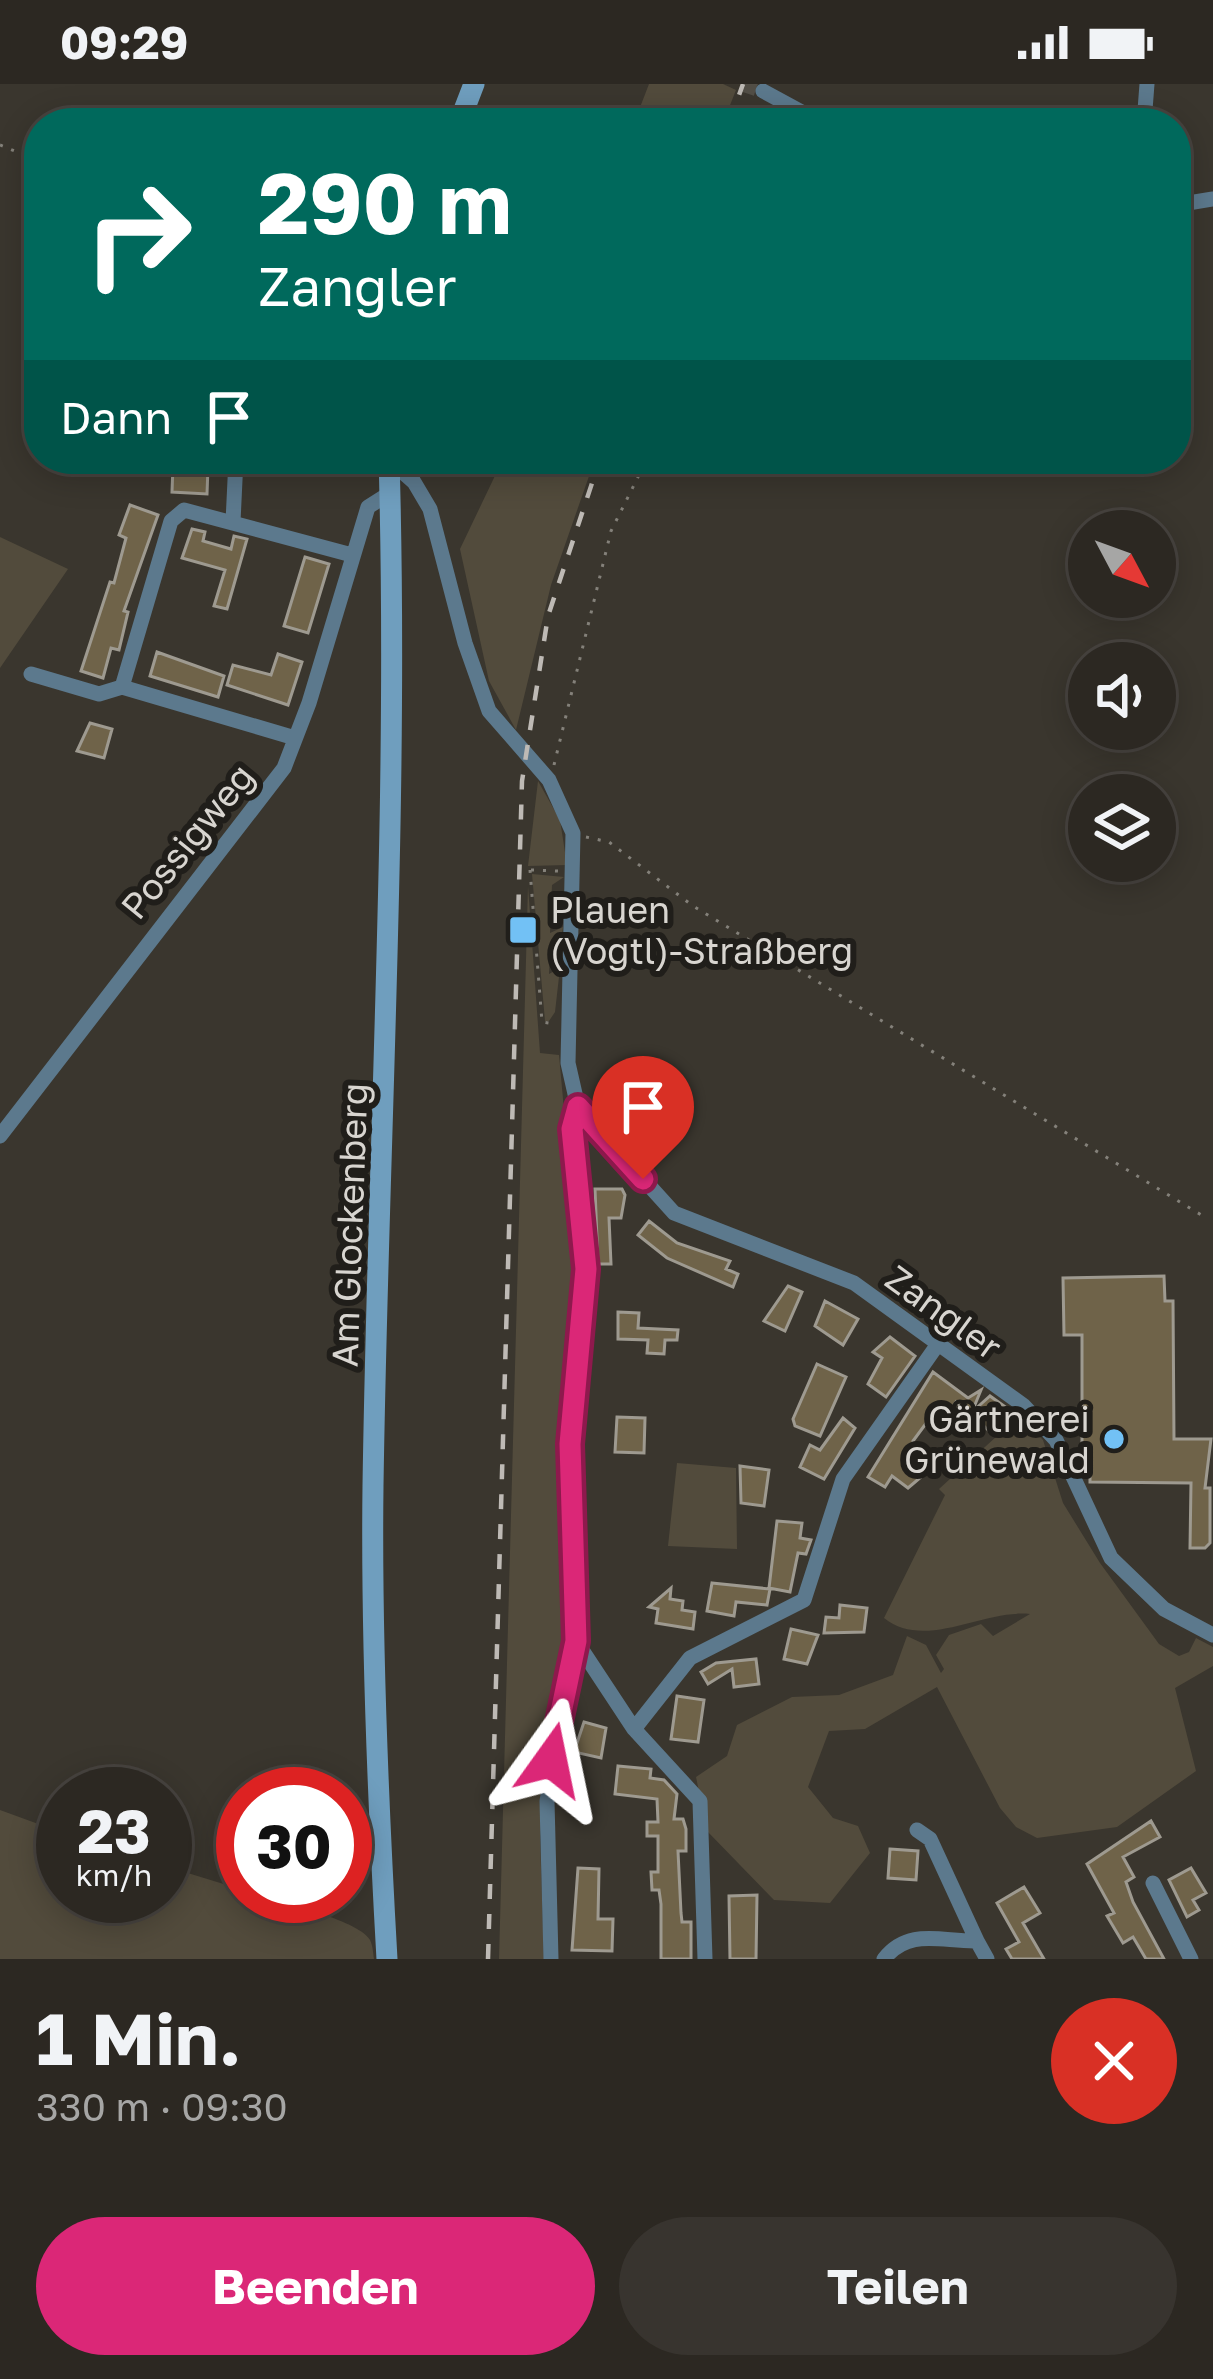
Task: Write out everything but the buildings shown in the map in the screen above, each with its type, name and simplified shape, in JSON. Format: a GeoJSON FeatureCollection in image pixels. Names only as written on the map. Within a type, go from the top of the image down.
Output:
{"type":"FeatureCollection","features":[{"type":"Feature","properties":{"kind":"main road","name":"Am Glockenberg"},"geometry":{"type":"LineString","coordinates":[[387,1959],[376,1781],[373,1487],[392,900],[389,474]]}},
{"type":"Feature","properties":{"kind":"street"},"geometry":{"type":"LineString","coordinates":[[763,91],[794,108]]}},
{"type":"Feature","properties":{"kind":"street"},"geometry":{"type":"LineString","coordinates":[[233,522],[235,474]]}},
{"type":"Feature","properties":{"kind":"street"},"geometry":{"type":"LineString","coordinates":[[405,474],[430,509],[465,643],[489,710],[549,779],[573,833],[568,1063],[578,1107],[572,1129],[586,1269],[570,1444],[576,1641],[547,1801],[551,1959]]}},
{"type":"Feature","properties":{"kind":"street","name":"Possigweg"},"geometry":{"type":"LineString","coordinates":[[0,1136],[132,958],[284,767],[368,507],[390,493]]}},
{"type":"Feature","properties":{"kind":"street"},"geometry":{"type":"LineString","coordinates":[[122,686],[171,521],[184,510],[352,555]]}},
{"type":"Feature","properties":{"kind":"street"},"geometry":{"type":"LineString","coordinates":[[31,674],[99,694],[122,686],[296,738]]}},
{"type":"Feature","properties":{"kind":"street","name":"Zangler"},"geometry":{"type":"LineString","coordinates":[[578,1107],[685,1220],[854,1283],[1048,1426],[1111,1558],[1164,1609],[1213,1635]]}},
{"type":"Feature","properties":{"kind":"street"},"geometry":{"type":"LineString","coordinates":[[634,1729],[690,1658],[804,1600],[843,1479],[938,1344]]}},
{"type":"Feature","properties":{"kind":"street"},"geometry":{"type":"LineString","coordinates":[[576,1641],[634,1729],[703,1810],[705,1959]]}},
{"type":"Feature","properties":{"kind":"street"},"geometry":{"type":"LineString","coordinates":[[917,1830],[930,1840],[987,1959]]}},
{"type":"Feature","properties":{"kind":"street"},"geometry":{"type":"LineString","coordinates":[[1153,1883],[1191,1959]]}},
{"type":"Feature","properties":{"kind":"street"},"geometry":{"type":"LineString","coordinates":[[884,1959],[904,1940],[916,1936],[977,1941]]}},
{"type":"Feature","properties":{"kind":"path"},"geometry":{"type":"LineString","coordinates":[[549,779],[564,737],[580,641],[611,531],[640,474]]}},
{"type":"Feature","properties":{"kind":"path"},"geometry":{"type":"LineString","coordinates":[[573,833],[609,842],[693,906],[1203,1216]]}},
{"type":"Feature","properties":{"kind":"path"},"geometry":{"type":"LineString","coordinates":[[542,1022],[530,870],[557,871]]}},
{"type":"Feature","properties":{"kind":"shaded area"},"geometry":{"type":"Polygon","coordinates":[[[649,84],[723,84],[736,90],[729,108],[640,108],[649,84]]]}},
{"type":"Feature","properties":{"kind":"shaded area"},"geometry":{"type":"Polygon","coordinates":[[[496,474],[590,474],[551,585],[516,730],[489,681],[460,549],[496,474]]]}},
{"type":"Feature","properties":{"kind":"shaded area"},"geometry":{"type":"Polygon","coordinates":[[[0,537],[68,569],[0,668],[0,537]]]}},
{"type":"Feature","properties":{"kind":"shaded area"},"geometry":{"type":"Polygon","coordinates":[[[538,781],[560,820],[567,865],[528,866],[538,781]]]}},
{"type":"Feature","properties":{"kind":"shaded area"},"geometry":{"type":"Polygon","coordinates":[[[532,874],[564,877],[552,885],[550,933],[563,927],[561,942],[550,950],[549,974],[560,968],[555,1012],[549,1021],[545,1021],[532,874]]]}},
{"type":"Feature","properties":{"kind":"shaded area"},"geometry":{"type":"Polygon","coordinates":[[[528,886],[540,1053],[559,1055],[581,1297],[564,1447],[568,1642],[544,1772],[540,1837],[544,1959],[499,1959],[528,886]]]}},
{"type":"Feature","properties":{"kind":"shaded area"},"geometry":{"type":"Polygon","coordinates":[[[1020,1415],[1043,1440],[1063,1503],[1159,1644],[1179,1656],[1189,1652],[1196,1638],[1213,1647],[1213,1666],[1175,1688],[1196,1771],[1117,1827],[1037,1838],[1016,1827],[1000,1808],[937,1687],[865,1729],[829,1731],[808,1787],[833,1818],[858,1826],[870,1853],[830,1903],[774,1900],[707,1831],[696,1777],[727,1756],[737,1725],[792,1697],[839,1695],[893,1675],[907,1636],[926,1645],[941,1673],[944,1669],[936,1655],[949,1635],[981,1624],[993,1636],[1030,1614],[918,1631],[884,1618],[945,1495],[939,1489],[1020,1415]]]}},
{"type":"Feature","properties":{"kind":"shaded area"},"geometry":{"type":"Polygon","coordinates":[[[677,1463],[736,1468],[737,1549],[668,1546],[677,1463]]]}},
{"type":"Feature","properties":{"kind":"shaded area"},"geometry":{"type":"Polygon","coordinates":[[[0,1810],[36,1823],[36,1923],[192,1923],[192,1874],[216,1882],[216,1923],[344,1923],[370,1940],[374,1959],[0,1959],[0,1810]]]}},
{"type":"Feature","properties":{"kind":"tunnel"},"geometry":{"type":"LineString","coordinates":[[742,84],[763,91]]}},
{"type":"Feature","properties":{"kind":"railway"},"geometry":{"type":"LineString","coordinates":[[734,108],[743,84]]}},
{"type":"Feature","properties":{"kind":"railway"},"geometry":{"type":"LineString","coordinates":[[488,1959],[522,781],[548,616],[595,474]]}},
{"type":"Feature","properties":{"kind":"place","name":"Plauen (Vogtl)-Straßberg"},"geometry":{"type":"Point","coordinates":[523,930]}},
{"type":"Feature","properties":{"kind":"place","name":"Gärtnerei Grünewald"},"geometry":{"type":"Point","coordinates":[1114,1439]}},
{"type":"Feature","properties":{"kind":"route"},"geometry":{"type":"LineString","coordinates":[[551,1760],[576,1641],[570,1444],[586,1269],[572,1129],[578,1107],[643,1179]]}}]}
